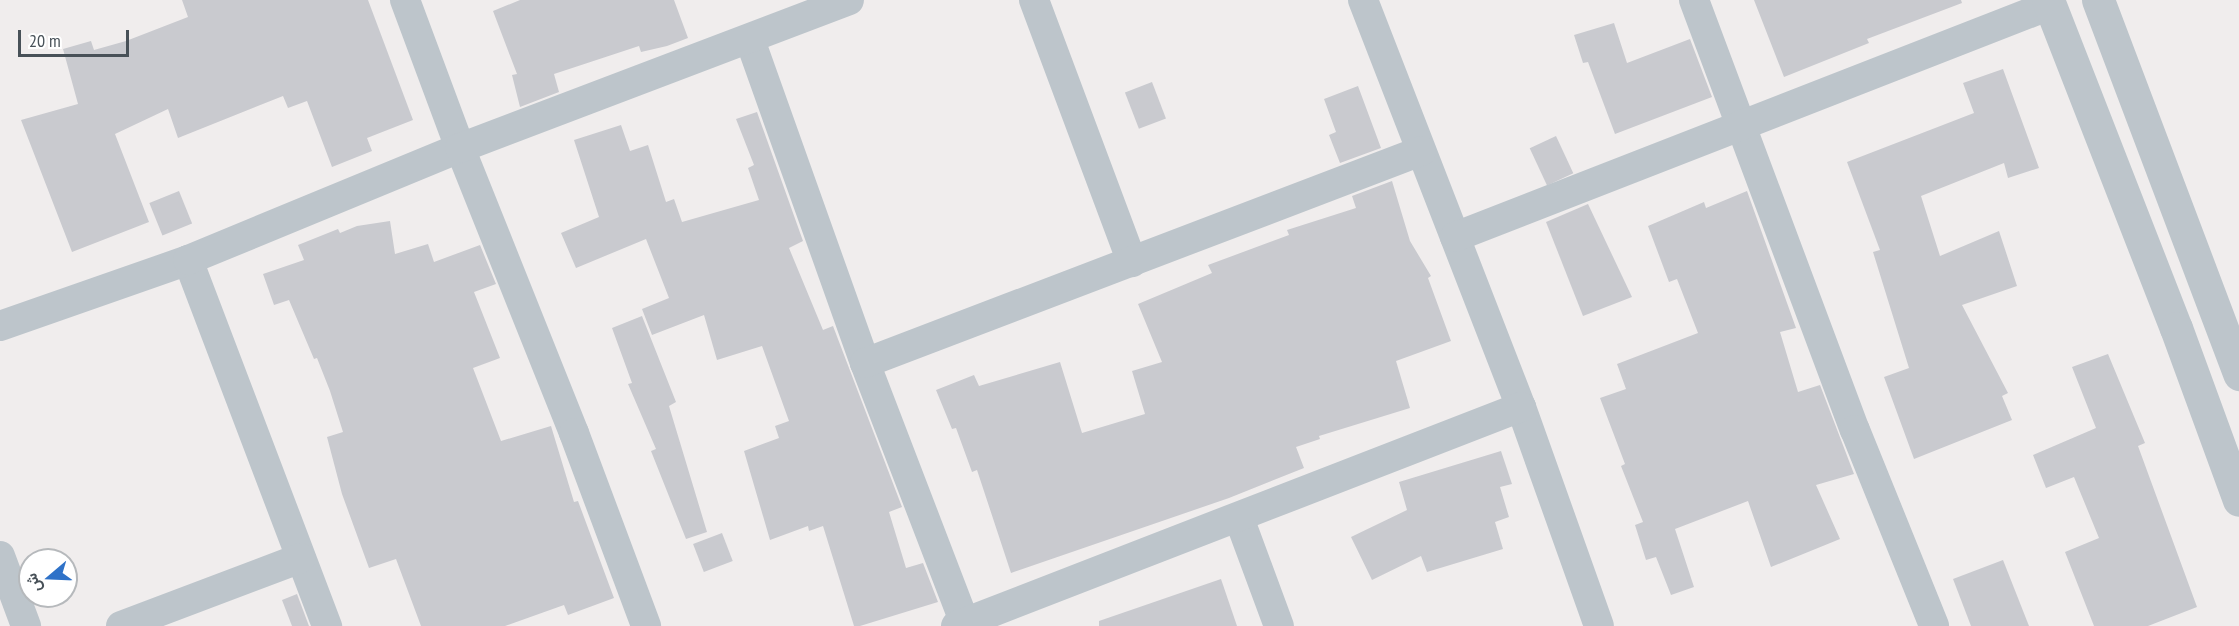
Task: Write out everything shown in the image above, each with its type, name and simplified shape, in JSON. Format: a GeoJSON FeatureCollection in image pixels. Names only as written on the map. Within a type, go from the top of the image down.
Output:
{"type":"FeatureCollection","features":[{"type":"Feature","properties":{"kind":"street"},"geometry":{"type":"LineString","coordinates":[[405,0],[460,148],[574,434],[646,626]]}},
{"type":"Feature","properties":{"kind":"street"},"geometry":{"type":"LineString","coordinates":[[0,326],[188,260],[460,148],[750,40],[849,0]]}},
{"type":"Feature","properties":{"kind":"street"},"geometry":{"type":"LineString","coordinates":[[1034,0],[1132,262]]}},
{"type":"Feature","properties":{"kind":"street"},"geometry":{"type":"LineString","coordinates":[[1363,0],[1521,407],[1599,626]]}},
{"type":"Feature","properties":{"kind":"street"},"geometry":{"type":"LineString","coordinates":[[1694,0],[1855,430],[1934,626]]}},
{"type":"Feature","properties":{"kind":"street"},"geometry":{"type":"LineString","coordinates":[[2098,0],[2239,374]]}},
{"type":"Feature","properties":{"kind":"street"},"geometry":{"type":"LineString","coordinates":[[1455,237],[2049,3],[2176,328],[2239,500]]}},
{"type":"Feature","properties":{"kind":"street"},"geometry":{"type":"LineString","coordinates":[[750,40],[865,363],[962,625],[1521,407]]}},
{"type":"Feature","properties":{"kind":"street"},"geometry":{"type":"LineString","coordinates":[[865,363],[1421,151]]}},
{"type":"Feature","properties":{"kind":"street"},"geometry":{"type":"LineString","coordinates":[[188,260],[327,626]]}},
{"type":"Feature","properties":{"kind":"street"},"geometry":{"type":"LineString","coordinates":[[1239,518],[1279,626]]}},
{"type":"Feature","properties":{"kind":"street"},"geometry":{"type":"LineString","coordinates":[[0,556],[26,626]]}},
{"type":"Feature","properties":{"kind":"street"},"geometry":{"type":"LineString","coordinates":[[121,626],[301,558]]}},
{"type":"Feature","properties":{"kind":"building"},"geometry":{"type":"Polygon","coordinates":[[[182,0],[368,0],[413,120],[367,138],[372,151],[332,167],[307,101],[288,108],[283,96],[178,138],[168,109],[115,134],[149,222],[72,252],[21,120],[78,104],[63,49],[91,41],[94,50],[126,41],[188,17],[182,0]]]}},
{"type":"Feature","properties":{"kind":"building"},"geometry":{"type":"Polygon","coordinates":[[[520,0],[674,0],[688,38],[641,52],[639,46],[554,74],[559,92],[520,107],[512,75],[517,74],[493,11],[520,0]]]}},
{"type":"Feature","properties":{"kind":"building"},"geometry":{"type":"Polygon","coordinates":[[[1754,0],[1961,0],[1962,3],[1867,39],[1869,43],[1784,77],[1754,0]]]}},
{"type":"Feature","properties":{"kind":"building"},"geometry":{"type":"Polygon","coordinates":[[[1614,23],[1627,63],[1690,39],[1712,97],[1615,134],[1588,62],[1583,63],[1574,35],[1614,23]]]}},
{"type":"Feature","properties":{"kind":"building"},"geometry":{"type":"Polygon","coordinates":[[[2003,69],[2039,168],[2008,178],[2004,163],[1921,196],[1940,256],[1999,231],[2017,286],[1962,305],[2008,393],[2002,396],[2012,420],[1914,459],[1884,377],[1909,368],[1873,252],[1880,250],[1847,162],[1974,113],[1963,83],[2003,69]]]}},
{"type":"Feature","properties":{"kind":"building"},"geometry":{"type":"Polygon","coordinates":[[[1152,82],[1166,118],[1139,129],[1125,92],[1152,82]]]}},
{"type":"Feature","properties":{"kind":"building"},"geometry":{"type":"Polygon","coordinates":[[[1358,86],[1381,148],[1340,163],[1329,135],[1336,132],[1324,99],[1358,86]]]}},
{"type":"Feature","properties":{"kind":"building"},"geometry":{"type":"Polygon","coordinates":[[[757,112],[803,241],[789,248],[823,330],[833,326],[902,507],[889,512],[906,568],[923,563],[938,602],[860,626],[854,626],[823,526],[809,531],[808,526],[770,540],[744,451],[779,438],[775,426],[789,421],[762,346],[717,360],[704,315],[652,335],[642,309],[669,298],[646,239],[576,268],[561,233],[599,217],[574,140],[621,125],[630,151],[648,145],[666,202],[674,199],[682,222],[759,200],[748,168],[754,165],[736,119],[757,112]]]}},
{"type":"Feature","properties":{"kind":"building"},"geometry":{"type":"Polygon","coordinates":[[[1556,136],[1573,173],[1547,185],[1530,148],[1556,136]]]}},
{"type":"Feature","properties":{"kind":"building"},"geometry":{"type":"Polygon","coordinates":[[[1392,181],[1410,241],[1431,276],[1428,278],[1451,341],[1396,361],[1410,408],[1319,436],[1320,439],[1296,447],[1304,468],[1229,498],[1011,573],[977,470],[972,472],[956,428],[952,429],[936,390],[974,375],[979,386],[1060,362],[1082,433],[1145,414],[1132,371],[1162,362],[1138,304],[1212,273],[1208,265],[1289,235],[1287,230],[1356,208],[1352,196],[1392,181]]]}},
{"type":"Feature","properties":{"kind":"building"},"geometry":{"type":"Polygon","coordinates":[[[179,191],[192,223],[162,235],[149,203],[179,191]]]}},
{"type":"Feature","properties":{"kind":"building"},"geometry":{"type":"Polygon","coordinates":[[[1747,191],[1796,328],[1780,332],[1798,392],[1820,385],[1854,474],[1816,485],[1840,539],[1771,567],[1748,501],[1675,529],[1694,587],[1671,595],[1656,557],[1646,560],[1635,525],[1643,522],[1621,466],[1625,464],[1600,398],[1626,389],[1617,364],[1698,333],[1677,279],[1669,282],[1648,226],[1704,202],[1706,208],[1747,191]]]}},
{"type":"Feature","properties":{"kind":"building"},"geometry":{"type":"Polygon","coordinates":[[[1588,204],[1632,297],[1583,316],[1546,222],[1588,204]]]}},
{"type":"Feature","properties":{"kind":"building"},"geometry":{"type":"Polygon","coordinates":[[[390,221],[395,254],[428,244],[434,262],[480,245],[496,284],[474,292],[500,358],[473,368],[501,441],[551,426],[574,502],[578,501],[614,598],[568,615],[564,605],[505,626],[421,626],[396,559],[369,568],[342,494],[327,437],[343,432],[330,391],[289,300],[274,305],[263,274],[304,260],[298,245],[338,229],[340,233],[357,226],[390,221]]]}},
{"type":"Feature","properties":{"kind":"building"},"geometry":{"type":"Polygon","coordinates":[[[642,316],[676,402],[669,406],[707,532],[686,539],[651,451],[656,449],[628,384],[632,383],[612,328],[642,316]]]}},
{"type":"Feature","properties":{"kind":"building"},"geometry":{"type":"Polygon","coordinates":[[[2108,354],[2145,443],[2138,446],[2197,607],[2148,626],[2094,626],[2065,552],[2099,538],[2074,477],[2046,488],[2033,455],[2096,428],[2072,367],[2108,354]]]}},
{"type":"Feature","properties":{"kind":"building"},"geometry":{"type":"Polygon","coordinates":[[[1501,451],[1512,484],[1500,487],[1509,517],[1495,522],[1503,549],[1427,572],[1421,556],[1372,580],[1351,537],[1407,510],[1399,482],[1501,451]]]}},
{"type":"Feature","properties":{"kind":"building"},"geometry":{"type":"Polygon","coordinates":[[[722,533],[733,561],[704,572],[693,544],[722,533]]]}},
{"type":"Feature","properties":{"kind":"building"},"geometry":{"type":"Polygon","coordinates":[[[2003,560],[2029,626],[1971,626],[1953,579],[2003,560]]]}},
{"type":"Feature","properties":{"kind":"building"},"geometry":{"type":"Polygon","coordinates":[[[1221,579],[1237,626],[1099,626],[1099,621],[1221,579]]]}},
{"type":"Feature","properties":{"kind":"building"},"geometry":{"type":"Polygon","coordinates":[[[297,594],[309,626],[292,626],[282,600],[297,594]]]}}]}
